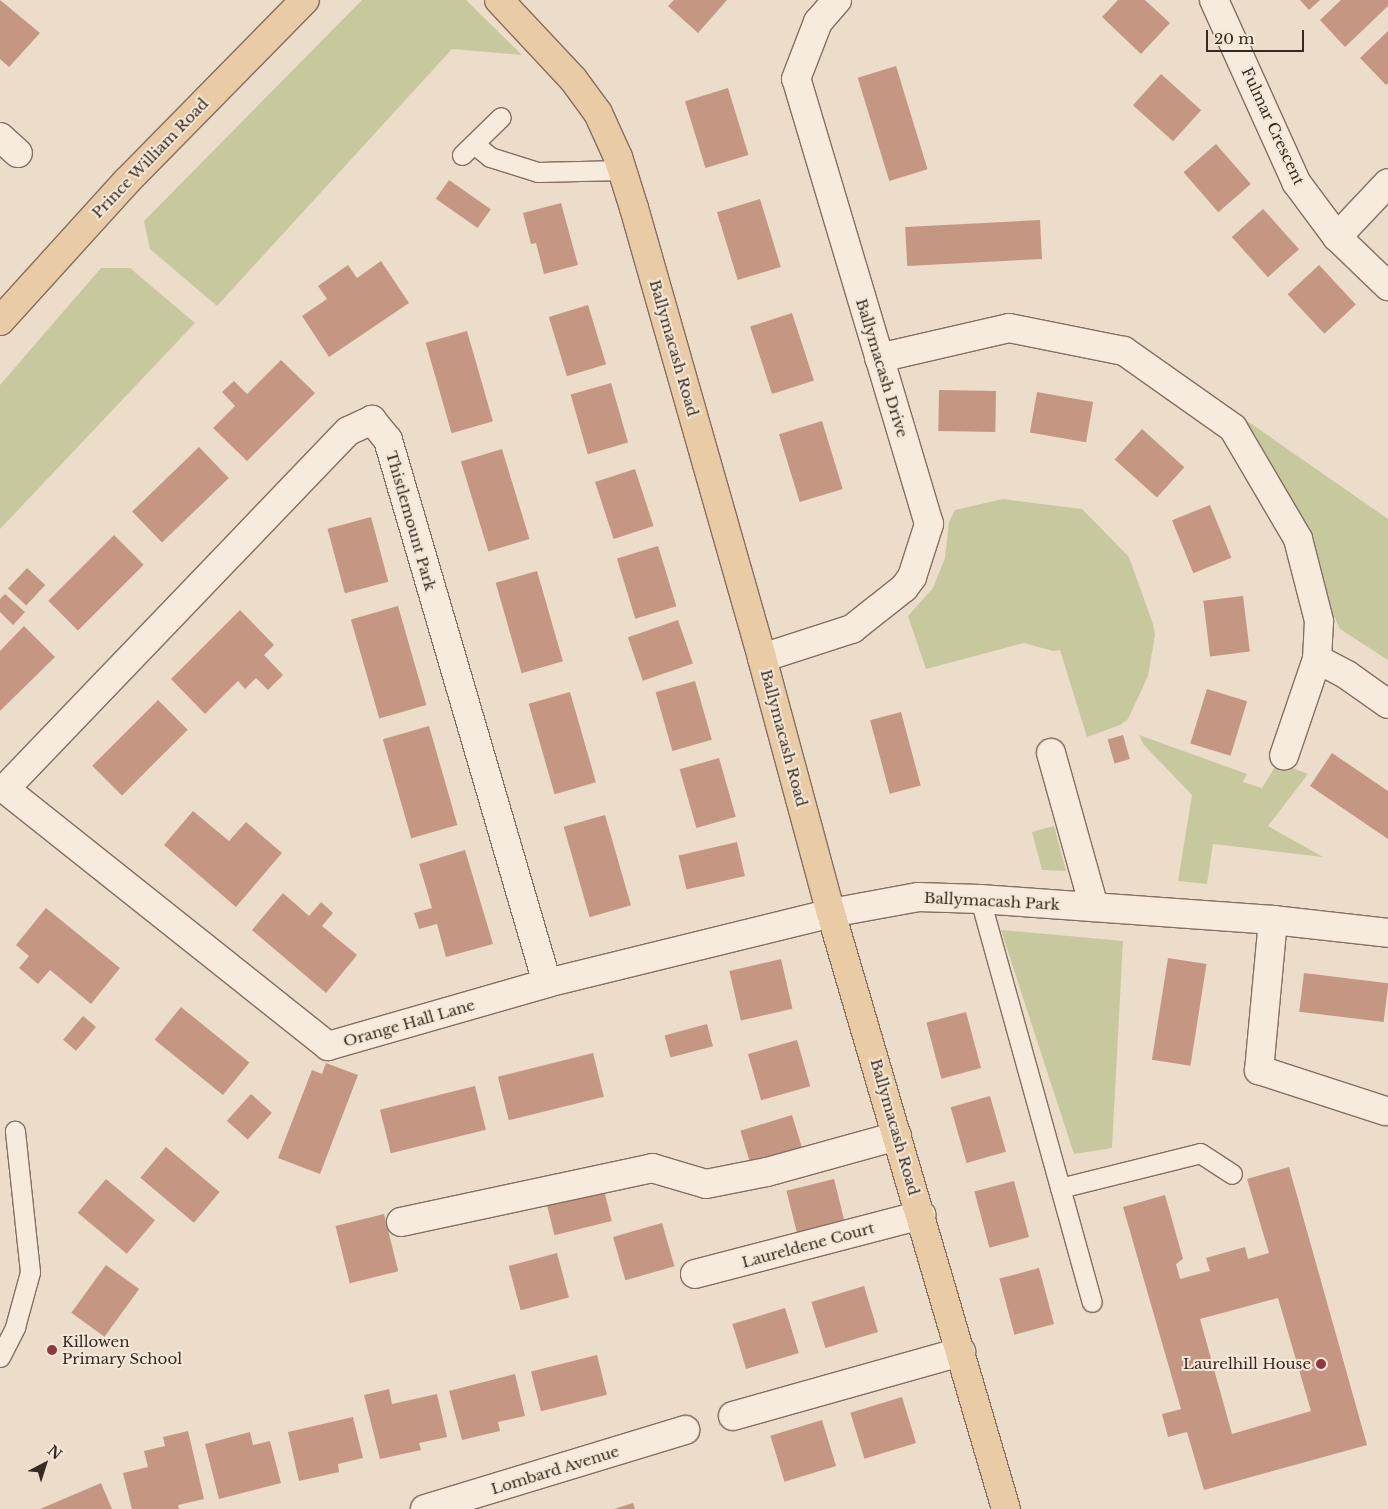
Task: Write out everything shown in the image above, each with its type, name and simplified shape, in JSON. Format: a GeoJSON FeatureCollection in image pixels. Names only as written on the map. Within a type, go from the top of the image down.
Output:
{"type":"FeatureCollection","features":[{"type":"Feature","properties":{"kind":"main road","name":"Prince William Road"},"geometry":{"type":"LineString","coordinates":[[0,322],[128,180],[305,0]]}},
{"type":"Feature","properties":{"kind":"main road","name":"Ballymacash Road"},"geometry":{"type":"LineString","coordinates":[[499,0],[578,85],[598,113],[622,170],[762,658],[831,913],[1006,1509]]}},
{"type":"Feature","properties":{"kind":"street","name":"Ballymacash Drive"},"geometry":{"type":"LineString","coordinates":[[762,658],[852,629],[904,588],[912,577],[929,524],[796,79],[818,22],[837,0]]}},
{"type":"Feature","properties":{"kind":"street","name":"Fulmar Crescent"},"geometry":{"type":"LineString","coordinates":[[1214,0],[1296,182],[1337,237],[1388,286]]}},
{"type":"Feature","properties":{"kind":"street"},"geometry":{"type":"LineString","coordinates":[[1337,237],[1388,183]]}},
{"type":"Feature","properties":{"kind":"street"},"geometry":{"type":"LineString","coordinates":[[879,358],[1009,328],[1124,351],[1232,428],[1298,539],[1318,621],[1317,659],[1284,756]]}},
{"type":"Feature","properties":{"kind":"street","name":"Thistlemount Park"},"geometry":{"type":"LineString","coordinates":[[6,789],[348,432],[372,420],[388,440],[547,984]]}},
{"type":"Feature","properties":{"kind":"street"},"geometry":{"type":"LineString","coordinates":[[1317,659],[1346,675],[1388,704]]}},
{"type":"Feature","properties":{"kind":"street"},"geometry":{"type":"LineString","coordinates":[[1051,753],[1094,907]]}},
{"type":"Feature","properties":{"kind":"street","name":"Orange Hall Lane"},"geometry":{"type":"LineString","coordinates":[[6,789],[328,1046],[547,984],[831,913]]}},
{"type":"Feature","properties":{"kind":"street","name":"Ballymacash Park"},"geometry":{"type":"LineString","coordinates":[[831,913],[918,897],[980,899],[1273,920],[1388,933]]}},
{"type":"Feature","properties":{"kind":"street"},"geometry":{"type":"LineString","coordinates":[[1273,920],[1260,1070],[1385,1111]]}},
{"type":"Feature","properties":{"kind":"street"},"geometry":{"type":"LineString","coordinates":[[401,1222],[652,1168],[706,1184],[767,1172],[897,1136]]}},
{"type":"Feature","properties":{"kind":"street","name":"Laureldene Court"},"geometry":{"type":"LineString","coordinates":[[696,1274],[921,1215]]}},
{"type":"Feature","properties":{"kind":"street"},"geometry":{"type":"LineString","coordinates":[[733,1416],[961,1352]]}},
{"type":"Feature","properties":{"kind":"street","name":"Lombard Avenue"},"geometry":{"type":"LineString","coordinates":[[425,1509],[685,1430]]}},
{"type":"Feature","properties":{"kind":"lane"},"geometry":{"type":"LineString","coordinates":[[500,117],[468,149],[538,172],[622,170]]}},
{"type":"Feature","properties":{"kind":"lane"},"geometry":{"type":"LineString","coordinates":[[980,899],[1092,1302]]}},
{"type":"Feature","properties":{"kind":"lane"},"geometry":{"type":"LineString","coordinates":[[0,1357],[15,1328],[30,1272],[15,1131]]}},
{"type":"Feature","properties":{"kind":"lane"},"geometry":{"type":"LineString","coordinates":[[1060,1188],[1200,1153],[1232,1174]]}},
{"type":"Feature","properties":{"kind":"green space"},"geometry":{"type":"Polygon","coordinates":[[[362,0],[466,0],[522,55],[452,49],[217,306],[150,249],[144,221],[362,0]]]}},
{"type":"Feature","properties":{"kind":"green space"},"geometry":{"type":"Polygon","coordinates":[[[101,268],[130,268],[195,323],[0,529],[0,385],[101,268]]]}},
{"type":"Feature","properties":{"kind":"green space"},"geometry":{"type":"Polygon","coordinates":[[[1240,416],[1388,519],[1388,660],[1340,629],[1240,416]]]}},
{"type":"Feature","properties":{"kind":"green space"},"geometry":{"type":"Polygon","coordinates":[[[1003,499],[1082,509],[1129,557],[1153,624],[1155,635],[1148,676],[1128,719],[1120,725],[1087,737],[1060,650],[1053,651],[1024,643],[926,669],[908,616],[933,588],[945,558],[949,522],[955,510],[1003,499]]]}},
{"type":"Feature","properties":{"kind":"green space"},"geometry":{"type":"Polygon","coordinates":[[[1139,735],[1247,774],[1243,782],[1262,788],[1278,762],[1308,774],[1268,826],[1323,857],[1213,844],[1207,884],[1178,881],[1192,795],[1143,744],[1139,735]]]}},
{"type":"Feature","properties":{"kind":"green space"},"geometry":{"type":"Polygon","coordinates":[[[1054,826],[1066,871],[1042,870],[1032,832],[1054,826]]]}},
{"type":"Feature","properties":{"kind":"green space"},"geometry":{"type":"Polygon","coordinates":[[[1001,930],[1123,941],[1112,1148],[1074,1154],[1001,930]]]}},
{"type":"Feature","properties":{"kind":"building"},"geometry":{"type":"Polygon","coordinates":[[[0,0],[40,33],[9,67],[0,59],[0,0]]]}},
{"type":"Feature","properties":{"kind":"building"},"geometry":{"type":"Polygon","coordinates":[[[674,0],[727,0],[698,33],[668,6],[674,0]]]}},
{"type":"Feature","properties":{"kind":"building"},"geometry":{"type":"Polygon","coordinates":[[[1118,0],[1145,0],[1170,23],[1141,54],[1102,17],[1118,0]]]}},
{"type":"Feature","properties":{"kind":"building"},"geometry":{"type":"Polygon","coordinates":[[[1300,0],[1320,0],[1309,10],[1300,0]]]}},
{"type":"Feature","properties":{"kind":"building"},"geometry":{"type":"Polygon","coordinates":[[[1341,0],[1388,0],[1388,6],[1345,47],[1320,20],[1341,0]]]}},
{"type":"Feature","properties":{"kind":"building"},"geometry":{"type":"Polygon","coordinates":[[[1388,31],[1388,83],[1386,85],[1360,58],[1388,31]]]}},
{"type":"Feature","properties":{"kind":"building"},"geometry":{"type":"Polygon","coordinates":[[[896,66],[928,169],[889,181],[858,78],[896,66]]]}},
{"type":"Feature","properties":{"kind":"building"},"geometry":{"type":"Polygon","coordinates":[[[1161,74],[1201,110],[1173,141],[1133,105],[1161,74]]]}},
{"type":"Feature","properties":{"kind":"building"},"geometry":{"type":"Polygon","coordinates":[[[728,88],[748,155],[705,168],[685,101],[728,88]]]}},
{"type":"Feature","properties":{"kind":"building"},"geometry":{"type":"Polygon","coordinates":[[[1216,144],[1251,184],[1218,212],[1184,172],[1216,144]]]}},
{"type":"Feature","properties":{"kind":"building"},"geometry":{"type":"Polygon","coordinates":[[[449,180],[491,209],[478,228],[436,199],[449,180]]]}},
{"type":"Feature","properties":{"kind":"building"},"geometry":{"type":"Polygon","coordinates":[[[760,199],[781,267],[738,280],[717,212],[760,199]]]}},
{"type":"Feature","properties":{"kind":"building"},"geometry":{"type":"Polygon","coordinates":[[[561,203],[578,265],[544,274],[536,243],[531,244],[523,213],[561,203]]]}},
{"type":"Feature","properties":{"kind":"building"},"geometry":{"type":"Polygon","coordinates":[[[1263,209],[1299,249],[1268,277],[1232,237],[1263,209]]]}},
{"type":"Feature","properties":{"kind":"building"},"geometry":{"type":"Polygon","coordinates":[[[1040,220],[1042,259],[907,266],[905,227],[1040,220]]]}},
{"type":"Feature","properties":{"kind":"building"},"geometry":{"type":"Polygon","coordinates":[[[381,261],[409,303],[329,357],[302,316],[327,299],[318,286],[348,265],[357,278],[381,261]]]}},
{"type":"Feature","properties":{"kind":"building"},"geometry":{"type":"Polygon","coordinates":[[[1319,265],[1356,304],[1324,334],[1288,294],[1319,265]]]}},
{"type":"Feature","properties":{"kind":"building"},"geometry":{"type":"Polygon","coordinates":[[[588,305],[606,364],[567,376],[549,317],[588,305]]]}},
{"type":"Feature","properties":{"kind":"building"},"geometry":{"type":"Polygon","coordinates":[[[792,313],[814,381],[772,394],[750,327],[792,313]]]}},
{"type":"Feature","properties":{"kind":"building"},"geometry":{"type":"Polygon","coordinates":[[[467,331],[493,421],[452,433],[426,343],[467,331]]]}},
{"type":"Feature","properties":{"kind":"building"},"geometry":{"type":"Polygon","coordinates":[[[281,360],[315,393],[247,461],[213,428],[235,406],[222,392],[234,381],[247,394],[281,360]]]}},
{"type":"Feature","properties":{"kind":"building"},"geometry":{"type":"Polygon","coordinates":[[[611,383],[628,443],[588,454],[571,395],[611,383]]]}},
{"type":"Feature","properties":{"kind":"building"},"geometry":{"type":"Polygon","coordinates":[[[939,390],[996,391],[995,432],[938,431],[939,390]]]}},
{"type":"Feature","properties":{"kind":"building"},"geometry":{"type":"Polygon","coordinates":[[[1037,392],[1093,402],[1086,442],[1030,432],[1037,392]]]}},
{"type":"Feature","properties":{"kind":"building"},"geometry":{"type":"Polygon","coordinates":[[[822,421],[843,489],[800,502],[779,434],[822,421]]]}},
{"type":"Feature","properties":{"kind":"building"},"geometry":{"type":"Polygon","coordinates":[[[1142,429],[1184,467],[1157,498],[1115,459],[1142,429]]]}},
{"type":"Feature","properties":{"kind":"building"},"geometry":{"type":"Polygon","coordinates":[[[199,447],[229,478],[162,543],[132,512],[199,447]]]}},
{"type":"Feature","properties":{"kind":"building"},"geometry":{"type":"Polygon","coordinates":[[[502,449],[529,539],[488,551],[461,462],[502,449]]]}},
{"type":"Feature","properties":{"kind":"building"},"geometry":{"type":"Polygon","coordinates":[[[635,469],[654,526],[614,539],[595,482],[635,469]]]}},
{"type":"Feature","properties":{"kind":"building"},"geometry":{"type":"Polygon","coordinates":[[[1210,505],[1231,558],[1193,573],[1172,520],[1210,505]]]}},
{"type":"Feature","properties":{"kind":"building"},"geometry":{"type":"Polygon","coordinates":[[[371,517],[388,582],[345,593],[328,529],[371,517]]]}},
{"type":"Feature","properties":{"kind":"building"},"geometry":{"type":"Polygon","coordinates":[[[114,535],[144,565],[78,630],[48,601],[114,535]]]}},
{"type":"Feature","properties":{"kind":"building"},"geometry":{"type":"Polygon","coordinates":[[[658,546],[676,606],[635,619],[617,559],[658,546]]]}},
{"type":"Feature","properties":{"kind":"building"},"geometry":{"type":"Polygon","coordinates":[[[27,568],[45,585],[26,606],[8,588],[27,568]]]}},
{"type":"Feature","properties":{"kind":"building"},"geometry":{"type":"Polygon","coordinates":[[[537,571],[563,661],[522,673],[496,583],[537,571]]]}},
{"type":"Feature","properties":{"kind":"building"},"geometry":{"type":"Polygon","coordinates":[[[5,594],[25,612],[13,625],[0,612],[0,599],[5,594]]]}},
{"type":"Feature","properties":{"kind":"building"},"geometry":{"type":"Polygon","coordinates":[[[1243,596],[1250,652],[1210,656],[1203,601],[1243,596]]]}},
{"type":"Feature","properties":{"kind":"building"},"geometry":{"type":"Polygon","coordinates":[[[398,606],[426,705],[379,719],[351,620],[398,606]]]}},
{"type":"Feature","properties":{"kind":"building"},"geometry":{"type":"Polygon","coordinates":[[[240,610],[274,645],[264,655],[283,675],[268,690],[256,678],[245,689],[238,681],[205,714],[171,679],[240,610]]]}},
{"type":"Feature","properties":{"kind":"building"},"geometry":{"type":"Polygon","coordinates":[[[678,620],[693,663],[643,681],[628,637],[678,620]]]}},
{"type":"Feature","properties":{"kind":"building"},"geometry":{"type":"Polygon","coordinates":[[[24,626],[55,657],[0,711],[0,651],[24,626]]]}},
{"type":"Feature","properties":{"kind":"building"},"geometry":{"type":"Polygon","coordinates":[[[695,681],[712,740],[672,751],[656,692],[695,681]]]}},
{"type":"Feature","properties":{"kind":"building"},"geometry":{"type":"Polygon","coordinates":[[[1207,689],[1247,701],[1230,756],[1190,744],[1207,689]]]}},
{"type":"Feature","properties":{"kind":"building"},"geometry":{"type":"Polygon","coordinates":[[[570,692],[596,782],[555,794],[529,704],[570,692]]]}},
{"type":"Feature","properties":{"kind":"building"},"geometry":{"type":"Polygon","coordinates":[[[158,700],[188,730],[122,795],[92,766],[158,700]]]}},
{"type":"Feature","properties":{"kind":"building"},"geometry":{"type":"Polygon","coordinates":[[[901,712],[921,785],[890,794],[870,720],[901,712]]]}},
{"type":"Feature","properties":{"kind":"building"},"geometry":{"type":"Polygon","coordinates":[[[429,726],[457,825],[411,838],[383,739],[429,726]]]}},
{"type":"Feature","properties":{"kind":"building"},"geometry":{"type":"Polygon","coordinates":[[[1123,735],[1130,759],[1115,763],[1108,739],[1123,735]]]}},
{"type":"Feature","properties":{"kind":"building"},"geometry":{"type":"Polygon","coordinates":[[[1332,753],[1388,791],[1388,839],[1310,786],[1332,753]]]}},
{"type":"Feature","properties":{"kind":"building"},"geometry":{"type":"Polygon","coordinates":[[[719,758],[736,817],[696,828],[680,769],[719,758]]]}},
{"type":"Feature","properties":{"kind":"building"},"geometry":{"type":"Polygon","coordinates":[[[193,811],[229,841],[246,822],[282,853],[236,907],[164,845],[193,811]]]}},
{"type":"Feature","properties":{"kind":"building"},"geometry":{"type":"Polygon","coordinates":[[[605,815],[631,905],[590,917],[564,827],[605,815]]]}},
{"type":"Feature","properties":{"kind":"building"},"geometry":{"type":"Polygon","coordinates":[[[737,842],[745,876],[686,890],[679,855],[737,842]]]}},
{"type":"Feature","properties":{"kind":"building"},"geometry":{"type":"Polygon","coordinates":[[[465,850],[493,944],[446,957],[437,924],[419,929],[414,913],[432,908],[419,864],[465,850]]]}},
{"type":"Feature","properties":{"kind":"building"},"geometry":{"type":"Polygon","coordinates":[[[283,893],[309,916],[321,902],[333,913],[322,926],[357,955],[326,993],[252,930],[283,893]]]}},
{"type":"Feature","properties":{"kind":"building"},"geometry":{"type":"Polygon","coordinates":[[[46,908],[120,968],[91,1004],[50,970],[38,984],[19,968],[29,956],[16,945],[46,908]]]}},
{"type":"Feature","properties":{"kind":"building"},"geometry":{"type":"Polygon","coordinates":[[[1168,958],[1207,964],[1190,1066],[1152,1060],[1168,958]]]}},
{"type":"Feature","properties":{"kind":"building"},"geometry":{"type":"Polygon","coordinates":[[[781,959],[792,1009],[741,1021],[729,971],[781,959]]]}},
{"type":"Feature","properties":{"kind":"building"},"geometry":{"type":"Polygon","coordinates":[[[1304,973],[1388,983],[1384,1022],[1299,1012],[1304,973]]]}},
{"type":"Feature","properties":{"kind":"building"},"geometry":{"type":"Polygon","coordinates":[[[181,1007],[249,1062],[223,1095],[155,1040],[181,1007]]]}},
{"type":"Feature","properties":{"kind":"building"},"geometry":{"type":"Polygon","coordinates":[[[966,1012],[981,1068],[941,1079],[926,1023],[966,1012]]]}},
{"type":"Feature","properties":{"kind":"building"},"geometry":{"type":"Polygon","coordinates":[[[83,1016],[96,1027],[76,1051],[63,1040],[83,1016]]]}},
{"type":"Feature","properties":{"kind":"building"},"geometry":{"type":"Polygon","coordinates":[[[707,1024],[713,1046],[670,1058],[664,1035],[707,1024]]]}},
{"type":"Feature","properties":{"kind":"building"},"geometry":{"type":"Polygon","coordinates":[[[797,1040],[810,1086],[761,1100],[748,1054],[797,1040]]]}},
{"type":"Feature","properties":{"kind":"building"},"geometry":{"type":"Polygon","coordinates":[[[593,1053],[604,1097],[509,1120],[498,1077],[593,1053]]]}},
{"type":"Feature","properties":{"kind":"building"},"geometry":{"type":"Polygon","coordinates":[[[326,1063],[358,1075],[320,1174],[278,1158],[312,1070],[322,1074],[326,1063]]]}},
{"type":"Feature","properties":{"kind":"building"},"geometry":{"type":"Polygon","coordinates":[[[475,1086],[486,1130],[391,1153],[380,1110],[475,1086]]]}},
{"type":"Feature","properties":{"kind":"building"},"geometry":{"type":"Polygon","coordinates":[[[251,1094],[272,1113],[248,1139],[227,1121],[251,1094]]]}},
{"type":"Feature","properties":{"kind":"building"},"geometry":{"type":"Polygon","coordinates":[[[990,1096],[1006,1152],[967,1163],[951,1107],[990,1096]]]}},
{"type":"Feature","properties":{"kind":"building"},"geometry":{"type":"Polygon","coordinates":[[[792,1115],[803,1152],[752,1168],[740,1131],[792,1115]]]}},
{"type":"Feature","properties":{"kind":"building"},"geometry":{"type":"Polygon","coordinates":[[[166,1147],[220,1192],[194,1223],[140,1178],[166,1147]]]}},
{"type":"Feature","properties":{"kind":"building","name":"Laurelhill House"},"geometry":{"type":"Polygon","coordinates":[[[1289,1167],[1367,1445],[1204,1490],[1187,1432],[1168,1437],[1162,1414],[1181,1409],[1123,1207],[1165,1195],[1183,1259],[1176,1264],[1180,1279],[1210,1271],[1206,1258],[1245,1247],[1248,1259],[1269,1253],[1247,1179],[1289,1167]],[[1278,1298],[1200,1319],[1232,1434],[1311,1411],[1278,1298]]]}},
{"type":"Feature","properties":{"kind":"building"},"geometry":{"type":"Polygon","coordinates":[[[106,1179],[155,1220],[127,1254],[78,1213],[106,1179]]]}},
{"type":"Feature","properties":{"kind":"building"},"geometry":{"type":"Polygon","coordinates":[[[834,1179],[845,1222],[797,1234],[786,1191],[834,1179]]]}},
{"type":"Feature","properties":{"kind":"building"},"geometry":{"type":"Polygon","coordinates":[[[1014,1181],[1029,1237],[989,1248],[974,1192],[1014,1181]]]}},
{"type":"Feature","properties":{"kind":"building"},"geometry":{"type":"Polygon","coordinates":[[[603,1186],[612,1221],[554,1235],[546,1200],[603,1186]]]}},
{"type":"Feature","properties":{"kind":"building"},"geometry":{"type":"Polygon","coordinates":[[[384,1214],[398,1271],[350,1283],[335,1226],[384,1214]]]}},
{"type":"Feature","properties":{"kind":"building"},"geometry":{"type":"Polygon","coordinates":[[[662,1223],[674,1266],[625,1280],[613,1237],[662,1223]]]}},
{"type":"Feature","properties":{"kind":"building"},"geometry":{"type":"Polygon","coordinates":[[[557,1253],[569,1297],[521,1310],[509,1266],[557,1253]]]}},
{"type":"Feature","properties":{"kind":"building"},"geometry":{"type":"Polygon","coordinates":[[[106,1265],[139,1289],[104,1337],[71,1313],[106,1265]]]}},
{"type":"Feature","properties":{"kind":"building"},"geometry":{"type":"Polygon","coordinates":[[[1039,1268],[1054,1324],[1014,1335],[999,1279],[1039,1268]]]}},
{"type":"Feature","properties":{"kind":"building"},"geometry":{"type":"Polygon","coordinates":[[[864,1286],[878,1332],[825,1348],[811,1302],[864,1286]]]}},
{"type":"Feature","properties":{"kind":"building"},"geometry":{"type":"Polygon","coordinates":[[[785,1308],[799,1353],[746,1369],[732,1324],[785,1308]]]}},
{"type":"Feature","properties":{"kind":"building"},"geometry":{"type":"Polygon","coordinates":[[[597,1355],[607,1395],[541,1411],[531,1371],[597,1355]]]}},
{"type":"Feature","properties":{"kind":"building"},"geometry":{"type":"Polygon","coordinates":[[[515,1374],[525,1416],[498,1422],[500,1431],[462,1440],[449,1391],[515,1374]]]}},
{"type":"Feature","properties":{"kind":"building"},"geometry":{"type":"Polygon","coordinates":[[[389,1389],[392,1404],[437,1394],[447,1437],[419,1443],[421,1450],[380,1459],[364,1395],[389,1389]]]}},
{"type":"Feature","properties":{"kind":"building"},"geometry":{"type":"Polygon","coordinates":[[[902,1397],[916,1443],[864,1459],[850,1413],[902,1397]]]}},
{"type":"Feature","properties":{"kind":"building"},"geometry":{"type":"Polygon","coordinates":[[[353,1417],[363,1458],[338,1464],[339,1472],[299,1481],[288,1432],[353,1417]]]}},
{"type":"Feature","properties":{"kind":"building"},"geometry":{"type":"Polygon","coordinates":[[[822,1420],[836,1466],[784,1482],[770,1436],[822,1420]]]}},
{"type":"Feature","properties":{"kind":"building"},"geometry":{"type":"Polygon","coordinates":[[[188,1431],[204,1499],[178,1505],[179,1509],[132,1509],[123,1473],[148,1467],[144,1451],[165,1446],[163,1437],[188,1431]]]}},
{"type":"Feature","properties":{"kind":"building"},"geometry":{"type":"Polygon","coordinates":[[[250,1432],[253,1445],[270,1441],[281,1483],[219,1499],[205,1444],[250,1432]]]}},
{"type":"Feature","properties":{"kind":"building"},"geometry":{"type":"Polygon","coordinates":[[[101,1483],[112,1509],[40,1509],[101,1483]]]}},
{"type":"Feature","properties":{"kind":"building"},"geometry":{"type":"Polygon","coordinates":[[[633,1503],[635,1509],[614,1509],[633,1503]]]}},
{"type":"Feature","properties":{"kind":"place","name":"Killowen Primary School"},"geometry":{"type":"Point","coordinates":[52,1350]}},
{"type":"Feature","properties":{"kind":"place","name":"Laurelhill House"},"geometry":{"type":"Point","coordinates":[1321,1364]}}]}
